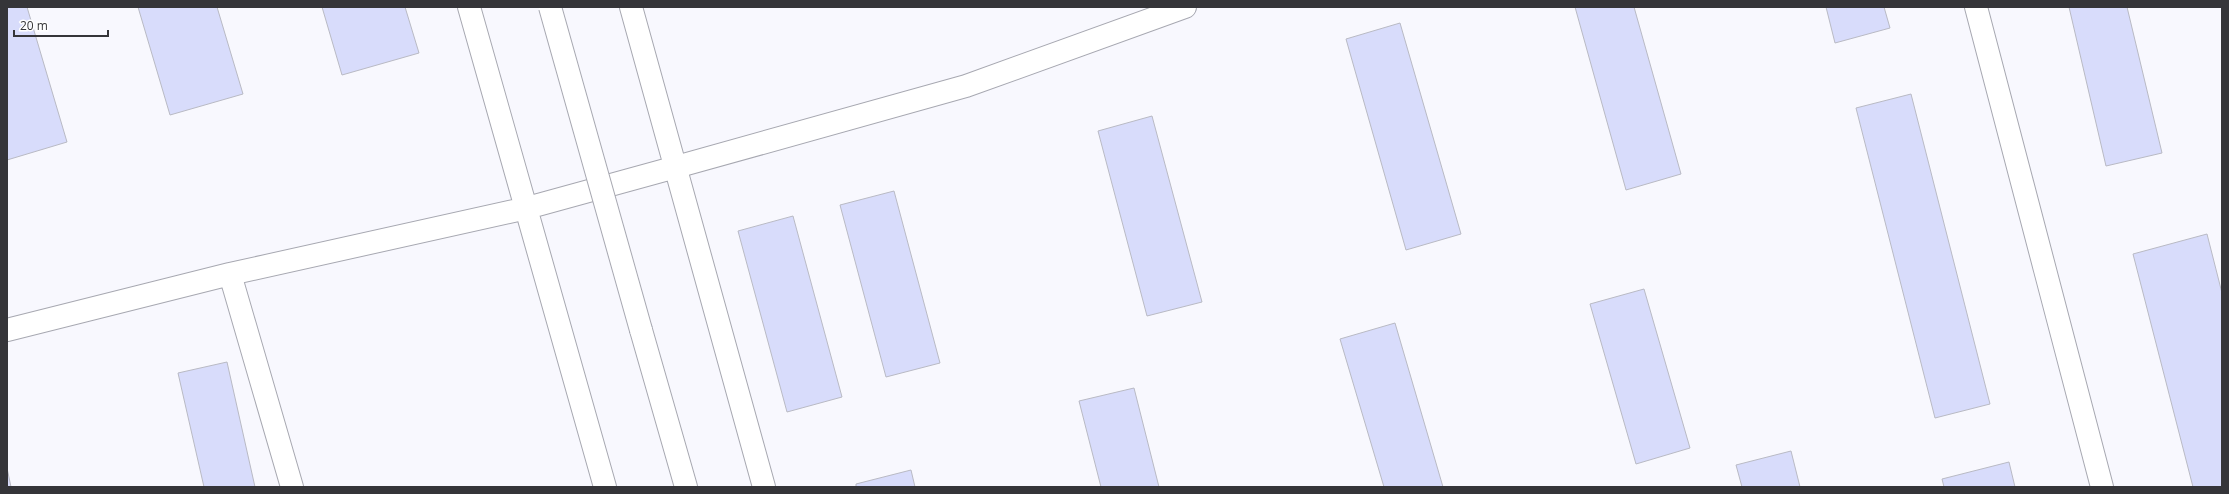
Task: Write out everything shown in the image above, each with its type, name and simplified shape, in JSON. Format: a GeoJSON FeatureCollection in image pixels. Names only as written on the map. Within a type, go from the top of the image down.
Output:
{"type":"FeatureCollection","features":[{"type":"Feature","properties":{"kind":"street"},"geometry":{"type":"LineString","coordinates":[[469,7],[605,487]]}},
{"type":"Feature","properties":{"kind":"street"},"geometry":{"type":"LineString","coordinates":[[550,7],[686,487]]}},
{"type":"Feature","properties":{"kind":"street"},"geometry":{"type":"LineString","coordinates":[[631,7],[764,487]]}},
{"type":"Feature","properties":{"kind":"street"},"geometry":{"type":"LineString","coordinates":[[7,330],[230,274],[527,208],[966,86],[1185,7]]}},
{"type":"Feature","properties":{"kind":"street"},"geometry":{"type":"LineString","coordinates":[[1976,7],[2102,487]]}},
{"type":"Feature","properties":{"kind":"street"},"geometry":{"type":"LineString","coordinates":[[230,274],[292,487]]}},
{"type":"Feature","properties":{"kind":"building"},"geometry":{"type":"Polygon","coordinates":[[[7,7],[27,7],[67,142],[7,160],[7,7]]]}},
{"type":"Feature","properties":{"kind":"building"},"geometry":{"type":"Polygon","coordinates":[[[138,7],[217,7],[243,94],[170,115],[138,7]]]}},
{"type":"Feature","properties":{"kind":"building"},"geometry":{"type":"Polygon","coordinates":[[[322,7],[405,7],[419,53],[342,75],[322,7]]]}},
{"type":"Feature","properties":{"kind":"building"},"geometry":{"type":"Polygon","coordinates":[[[1575,7],[1634,7],[1681,174],[1626,190],[1575,7]]]}},
{"type":"Feature","properties":{"kind":"building"},"geometry":{"type":"Polygon","coordinates":[[[1826,7],[1884,7],[1890,28],[1835,43],[1826,7]]]}},
{"type":"Feature","properties":{"kind":"building"},"geometry":{"type":"Polygon","coordinates":[[[2069,7],[2127,7],[2162,153],[2106,166],[2069,7]]]}},
{"type":"Feature","properties":{"kind":"building"},"geometry":{"type":"Polygon","coordinates":[[[1400,23],[1461,234],[1406,250],[1346,39],[1400,23]]]}},
{"type":"Feature","properties":{"kind":"building"},"geometry":{"type":"Polygon","coordinates":[[[1911,94],[1990,404],[1935,418],[1856,108],[1911,94]]]}},
{"type":"Feature","properties":{"kind":"building"},"geometry":{"type":"Polygon","coordinates":[[[1152,116],[1202,302],[1147,316],[1098,131],[1152,116]]]}},
{"type":"Feature","properties":{"kind":"building"},"geometry":{"type":"Polygon","coordinates":[[[894,191],[940,363],[886,377],[840,205],[894,191]]]}},
{"type":"Feature","properties":{"kind":"building"},"geometry":{"type":"Polygon","coordinates":[[[793,216],[842,397],[787,412],[738,231],[793,216]]]}},
{"type":"Feature","properties":{"kind":"building"},"geometry":{"type":"Polygon","coordinates":[[[2207,234],[2222,293],[2222,487],[2193,487],[2133,254],[2207,234]]]}},
{"type":"Feature","properties":{"kind":"building"},"geometry":{"type":"Polygon","coordinates":[[[1644,289],[1690,448],[1636,464],[1590,304],[1644,289]]]}},
{"type":"Feature","properties":{"kind":"building"},"geometry":{"type":"Polygon","coordinates":[[[1395,323],[1443,487],[1384,487],[1340,339],[1395,323]]]}},
{"type":"Feature","properties":{"kind":"building"},"geometry":{"type":"Polygon","coordinates":[[[227,362],[255,487],[204,487],[178,373],[227,362]]]}},
{"type":"Feature","properties":{"kind":"building"},"geometry":{"type":"Polygon","coordinates":[[[1134,388],[1159,487],[1101,487],[1079,401],[1134,388]]]}},
{"type":"Feature","properties":{"kind":"building"},"geometry":{"type":"Polygon","coordinates":[[[1791,451],[1800,487],[1742,487],[1736,465],[1791,451]]]}},
{"type":"Feature","properties":{"kind":"building"},"geometry":{"type":"Polygon","coordinates":[[[2009,462],[2015,487],[1944,487],[1942,479],[2009,462]]]}},
{"type":"Feature","properties":{"kind":"building"},"geometry":{"type":"Polygon","coordinates":[[[7,468],[11,487],[7,487],[7,468]]]}},
{"type":"Feature","properties":{"kind":"building"},"geometry":{"type":"Polygon","coordinates":[[[911,470],[915,487],[856,487],[856,484],[911,470]]]}}]}
